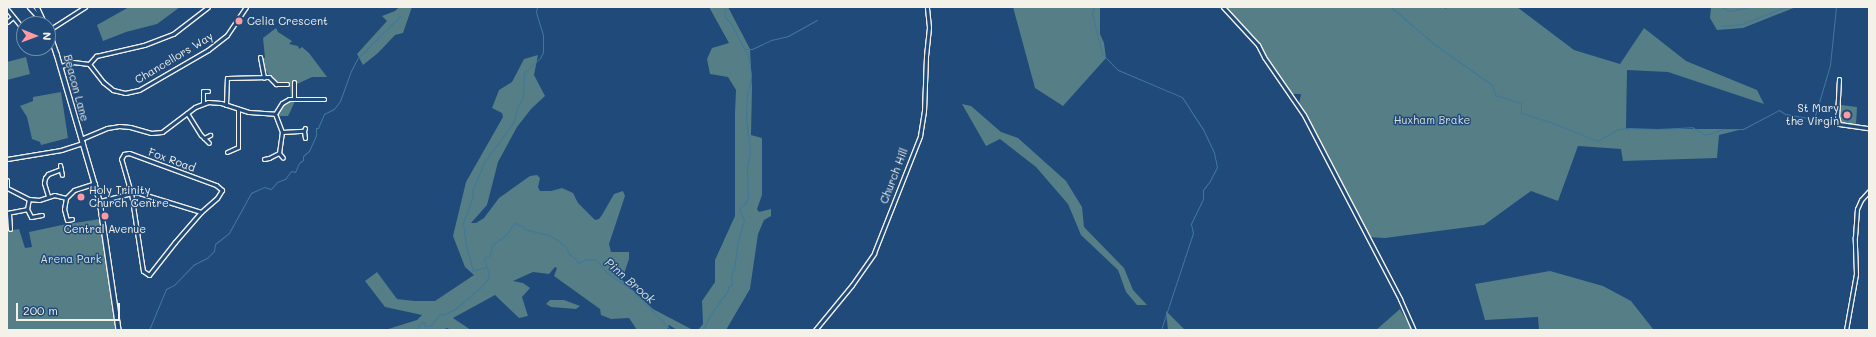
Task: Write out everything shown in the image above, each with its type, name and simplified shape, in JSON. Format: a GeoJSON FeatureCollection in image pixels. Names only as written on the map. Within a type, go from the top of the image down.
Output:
{"type":"FeatureCollection","features":[{"type":"Feature","properties":{"kind":"street"},"geometry":{"type":"LineString","coordinates":[[30,7],[38,16]]}},
{"type":"Feature","properties":{"kind":"street"},"geometry":{"type":"LineString","coordinates":[[56,25],[85,7]]}},
{"type":"Feature","properties":{"kind":"street"},"geometry":{"type":"LineString","coordinates":[[61,66],[76,62],[89,64],[96,56],[144,45],[173,34],[208,7]]}},
{"type":"Feature","properties":{"kind":"street","name":"Chancellors Way"},"geometry":{"type":"LineString","coordinates":[[89,64],[103,82],[112,90],[125,93],[139,90],[202,53],[223,38],[231,31],[246,7]]}},
{"type":"Feature","properties":{"kind":"street","name":"Church Hill"},"geometry":{"type":"LineString","coordinates":[[815,330],[852,285],[874,253],[920,136],[924,111],[926,51],[929,27],[927,7]]}},
{"type":"Feature","properties":{"kind":"street"},"geometry":{"type":"LineString","coordinates":[[1222,7],[1258,45],[1264,57],[1304,115],[1400,299],[1414,330]]}},
{"type":"Feature","properties":{"kind":"street"},"geometry":{"type":"LineString","coordinates":[[7,9],[16,21]]}},
{"type":"Feature","properties":{"kind":"street"},"geometry":{"type":"LineString","coordinates":[[7,22],[13,17]]}},
{"type":"Feature","properties":{"kind":"street","name":"Beacon Lane"},"geometry":{"type":"LineString","coordinates":[[56,51],[100,201],[119,330]]}},
{"type":"Feature","properties":{"kind":"street"},"geometry":{"type":"LineString","coordinates":[[260,57],[264,78]]}},
{"type":"Feature","properties":{"kind":"street"},"geometry":{"type":"LineString","coordinates":[[226,105],[227,73]]}},
{"type":"Feature","properties":{"kind":"street"},"geometry":{"type":"LineString","coordinates":[[227,78],[270,78],[276,84],[287,84]]}},
{"type":"Feature","properties":{"kind":"street"},"geometry":{"type":"LineString","coordinates":[[1838,79],[1837,116],[1840,124],[1869,128]]}},
{"type":"Feature","properties":{"kind":"street"},"geometry":{"type":"LineString","coordinates":[[294,82],[294,99]]}},
{"type":"Feature","properties":{"kind":"street"},"geometry":{"type":"LineString","coordinates":[[203,103],[201,91],[208,91]]}},
{"type":"Feature","properties":{"kind":"street"},"geometry":{"type":"LineString","coordinates":[[308,93],[308,99]]}},
{"type":"Feature","properties":{"kind":"street"},"geometry":{"type":"LineString","coordinates":[[275,114],[282,103],[294,99],[324,99]]}},
{"type":"Feature","properties":{"kind":"street"},"geometry":{"type":"LineString","coordinates":[[7,159],[61,150],[115,126],[130,127],[151,133],[162,132],[203,103],[217,102],[249,112],[275,114]]}},
{"type":"Feature","properties":{"kind":"street"},"geometry":{"type":"LineString","coordinates":[[238,109],[238,148]]}},
{"type":"Feature","properties":{"kind":"street"},"geometry":{"type":"LineString","coordinates":[[187,113],[209,143]]}},
{"type":"Feature","properties":{"kind":"street"},"geometry":{"type":"LineString","coordinates":[[275,114],[282,132],[279,153],[283,158]]}},
{"type":"Feature","properties":{"kind":"street"},"geometry":{"type":"LineString","coordinates":[[282,132],[305,129],[305,138]]}},
{"type":"Feature","properties":{"kind":"street"},"geometry":{"type":"LineString","coordinates":[[204,138],[210,135]]}},
{"type":"Feature","properties":{"kind":"street"},"geometry":{"type":"LineString","coordinates":[[238,148],[243,151]]}},
{"type":"Feature","properties":{"kind":"street"},"geometry":{"type":"LineString","coordinates":[[227,152],[238,148]]}},
{"type":"Feature","properties":{"kind":"street","name":"Fox Road"},"geometry":{"type":"LineString","coordinates":[[131,192],[121,159],[124,154],[127,153],[221,188],[220,195],[201,212]]}},
{"type":"Feature","properties":{"kind":"street"},"geometry":{"type":"LineString","coordinates":[[264,158],[269,158],[279,153]]}},
{"type":"Feature","properties":{"kind":"street"},"geometry":{"type":"LineString","coordinates":[[60,165],[62,175]]}},
{"type":"Feature","properties":{"kind":"street"},"geometry":{"type":"LineString","coordinates":[[48,196],[44,183],[45,178],[48,174],[61,169]]}},
{"type":"Feature","properties":{"kind":"street"},"geometry":{"type":"LineString","coordinates":[[7,180],[7,188],[29,199],[39,200],[54,195],[66,198]]}},
{"type":"Feature","properties":{"kind":"street"},"geometry":{"type":"LineString","coordinates":[[72,219],[67,220],[64,209],[66,198],[74,190],[95,183]]}},
{"type":"Feature","properties":{"kind":"street"},"geometry":{"type":"LineString","coordinates":[[1846,330],[1856,274],[1855,238],[1857,210],[1861,200],[1869,191]]}},
{"type":"Feature","properties":{"kind":"street"},"geometry":{"type":"LineString","coordinates":[[100,201],[131,192],[136,192],[201,212],[175,242],[151,274],[147,275],[144,271],[131,192]]}},
{"type":"Feature","properties":{"kind":"street"},"geometry":{"type":"LineString","coordinates":[[29,199],[27,208],[31,217],[42,215]]}},
{"type":"Feature","properties":{"kind":"street"},"geometry":{"type":"LineString","coordinates":[[10,229],[8,214],[27,208]]}},
{"type":"Feature","properties":{"kind":"green space"},"geometry":{"type":"Polygon","coordinates":[[[129,7],[180,7],[157,24],[126,32],[103,41],[97,25],[129,7]]]}},
{"type":"Feature","properties":{"kind":"green space"},"geometry":{"type":"Polygon","coordinates":[[[399,7],[412,7],[403,33],[395,35],[378,53],[363,65],[357,54],[387,21],[382,16],[395,11],[399,7]]]}},
{"type":"Feature","properties":{"kind":"green space"},"geometry":{"type":"Polygon","coordinates":[[[709,7],[728,7],[750,49],[752,88],[751,135],[762,138],[762,195],[757,209],[759,212],[771,209],[771,216],[764,220],[758,234],[750,289],[726,330],[698,330],[703,324],[702,301],[715,282],[715,260],[735,216],[736,90],[728,77],[710,74],[707,59],[712,48],[729,43],[709,7]]]}},
{"type":"Feature","properties":{"kind":"green space"},"geometry":{"type":"Polygon","coordinates":[[[1013,7],[1100,7],[1100,34],[1104,43],[1106,58],[1063,106],[1035,88],[1013,7]]]}},
{"type":"Feature","properties":{"kind":"green space","name":"Huxham Brake"},"geometry":{"type":"Polygon","coordinates":[[[1219,7],[1444,7],[1446,9],[1446,7],[1517,7],[1574,50],[1620,64],[1644,28],[1686,61],[1757,90],[1764,104],[1668,72],[1627,70],[1626,129],[1743,129],[1719,135],[1717,158],[1623,161],[1621,149],[1578,146],[1558,201],[1531,191],[1484,225],[1385,238],[1366,237],[1299,104],[1301,94],[1292,94],[1257,46],[1219,7]]]}},
{"type":"Feature","properties":{"kind":"green space"},"geometry":{"type":"Polygon","coordinates":[[[1711,7],[1796,7],[1743,28],[1717,30],[1710,18],[1711,7]]]}},
{"type":"Feature","properties":{"kind":"green space"},"geometry":{"type":"Polygon","coordinates":[[[276,28],[278,32],[292,41],[289,44],[298,46],[299,49],[302,47],[309,53],[327,77],[312,77],[295,85],[295,98],[291,98],[290,84],[275,82],[269,76],[262,64],[263,58],[265,58],[263,38],[276,28]]]}},
{"type":"Feature","properties":{"kind":"green space"},"geometry":{"type":"Polygon","coordinates":[[[538,55],[534,75],[545,96],[531,109],[517,127],[498,162],[487,205],[471,223],[476,223],[484,218],[499,198],[530,176],[537,175],[540,178],[538,187],[540,191],[551,191],[562,188],[573,193],[578,203],[595,220],[599,219],[602,215],[614,194],[623,191],[625,196],[609,244],[611,252],[629,252],[629,259],[622,280],[653,309],[693,330],[677,330],[669,325],[667,330],[637,330],[629,318],[611,319],[601,315],[600,309],[554,276],[557,268],[555,267],[549,274],[533,272],[513,281],[523,283],[530,288],[522,297],[528,316],[519,318],[495,295],[453,318],[471,330],[451,330],[447,328],[443,330],[385,330],[417,320],[422,315],[385,307],[365,281],[377,272],[397,299],[414,301],[435,301],[474,275],[465,267],[453,236],[466,182],[503,117],[502,113],[492,108],[499,90],[512,82],[524,59],[538,55]]]}},
{"type":"Feature","properties":{"kind":"green space"},"geometry":{"type":"Polygon","coordinates":[[[26,57],[30,74],[7,80],[7,62],[26,57]]]}},
{"type":"Feature","properties":{"kind":"green space"},"geometry":{"type":"Polygon","coordinates":[[[61,92],[68,138],[41,145],[40,142],[32,139],[27,117],[20,106],[33,101],[33,97],[61,92]]]}},
{"type":"Feature","properties":{"kind":"green space"},"geometry":{"type":"Polygon","coordinates":[[[289,101],[295,101],[288,116],[278,116],[278,111],[289,101]]]}},
{"type":"Feature","properties":{"kind":"green space"},"geometry":{"type":"Polygon","coordinates":[[[962,104],[971,106],[1001,132],[1018,138],[1066,181],[1082,207],[1084,227],[1124,268],[1133,290],[1147,305],[1137,305],[1126,292],[1118,270],[1081,235],[1068,204],[1036,167],[1000,139],[986,146],[962,104]]]}},
{"type":"Feature","properties":{"kind":"green space"},"geometry":{"type":"Polygon","coordinates":[[[1841,105],[1857,107],[1856,125],[1839,124],[1841,105]]]}},
{"type":"Feature","properties":{"kind":"green space","name":"Arena Park"},"geometry":{"type":"Polygon","coordinates":[[[100,219],[118,330],[7,330],[7,231],[19,229],[25,248],[32,247],[29,232],[100,219]]]}},
{"type":"Feature","properties":{"kind":"green space"},"geometry":{"type":"Polygon","coordinates":[[[1550,271],[1603,286],[1631,301],[1653,329],[1539,330],[1538,317],[1485,320],[1475,284],[1550,271]]]}},
{"type":"Feature","properties":{"kind":"green space"},"geometry":{"type":"Polygon","coordinates":[[[550,300],[564,300],[580,306],[576,309],[551,307],[546,304],[550,300]]]}},
{"type":"Feature","properties":{"kind":"green space"},"geometry":{"type":"Polygon","coordinates":[[[1400,309],[1412,330],[1376,330],[1400,309]]]}},
{"type":"Feature","properties":{"kind":"green space"},"geometry":{"type":"Polygon","coordinates":[[[1166,311],[1185,330],[1168,330],[1166,311]]]}},
{"type":"Feature","properties":{"kind":"waterway"},"geometry":{"type":"LineString","coordinates":[[486,267],[473,271],[466,245],[463,223],[473,195],[472,191],[485,161],[513,123],[518,106],[523,97],[524,73],[540,58],[543,52],[543,35],[536,12],[537,7]]}},
{"type":"Feature","properties":{"kind":"waterway","name":"Pinn Brook"},"geometry":{"type":"LineString","coordinates":[[703,330],[710,315],[728,290],[728,287],[732,285],[731,275],[734,269],[738,241],[744,220],[739,209],[746,202],[748,197],[747,168],[750,151],[746,119],[747,95],[751,76],[749,58],[730,22],[724,16],[725,7]]}},
{"type":"Feature","properties":{"kind":"waterway"},"geometry":{"type":"LineString","coordinates":[[1094,7],[1092,13],[1102,54],[1118,70],[1182,97],[1203,129],[1214,153],[1217,167],[1210,181],[1203,190],[1203,199],[1191,224],[1193,233],[1161,330]]}},
{"type":"Feature","properties":{"kind":"waterway"},"geometry":{"type":"LineString","coordinates":[[1391,7],[1434,44],[1492,85],[1495,95],[1521,103],[1521,113],[1553,123],[1597,141],[1619,129],[1629,128],[1657,129],[1692,127],[1705,135],[1724,129],[1743,129],[1779,110],[1785,114],[1814,119],[1830,65],[1836,7]]}},
{"type":"Feature","properties":{"kind":"waterway"},"geometry":{"type":"LineString","coordinates":[[1721,7],[1731,11],[1748,7]]}},
{"type":"Feature","properties":{"kind":"waterway"},"geometry":{"type":"LineString","coordinates":[[1722,26],[1742,24],[1785,7]]}},
{"type":"Feature","properties":{"kind":"waterway"},"geometry":{"type":"LineString","coordinates":[[149,330],[166,289],[174,285],[193,265],[207,258],[214,251],[215,244],[229,233],[251,193],[264,187],[271,189],[277,182],[285,179],[291,171],[295,172],[299,163],[303,160],[303,156],[309,151],[316,135],[316,128],[318,128],[324,114],[334,109],[340,101],[357,59],[400,16]]}},
{"type":"Feature","properties":{"kind":"waterway"},"geometry":{"type":"LineString","coordinates":[[746,49],[752,49],[771,40],[788,36],[817,20]]}},
{"type":"Feature","properties":{"kind":"waterway","name":"Pinn Brook"},"geometry":{"type":"LineString","coordinates":[[413,330],[418,328],[421,322],[425,323],[425,326],[430,326],[440,314],[443,315],[455,309],[478,290],[487,280],[489,275],[484,258],[490,255],[492,245],[506,235],[514,223],[522,226],[524,229],[548,235],[556,239],[566,247],[569,254],[575,258],[578,263],[584,260],[595,259],[607,273],[632,290],[671,330]]}},
{"type":"Feature","properties":{"kind":"place","name":"Celia Crescent"},"geometry":{"type":"Point","coordinates":[239,21]}},
{"type":"Feature","properties":{"kind":"place","name":"St Mary the Virgin"},"geometry":{"type":"Point","coordinates":[1847,115]}},
{"type":"Feature","properties":{"kind":"place","name":"Holy Trinity Church Centre"},"geometry":{"type":"Point","coordinates":[81,197]}},
{"type":"Feature","properties":{"kind":"place","name":"Central Avenue"},"geometry":{"type":"Point","coordinates":[105,216]}}]}
